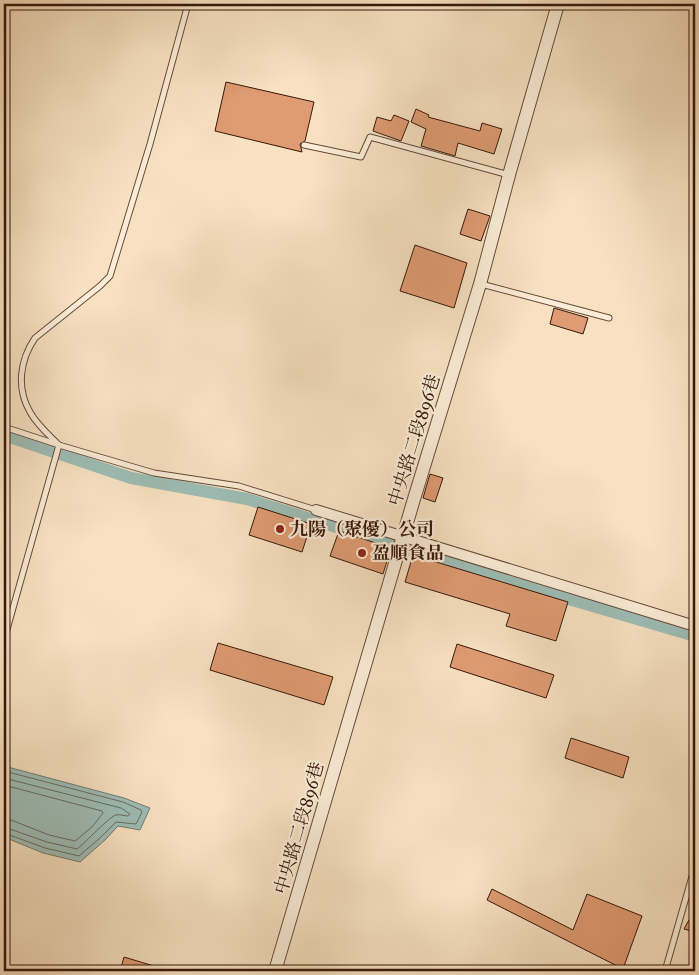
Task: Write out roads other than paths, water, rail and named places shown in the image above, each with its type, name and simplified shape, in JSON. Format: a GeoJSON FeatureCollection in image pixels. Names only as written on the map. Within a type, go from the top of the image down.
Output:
{"type":"FeatureCollection","features":[{"type":"Feature","properties":{"kind":"street","name":"中央路二段896巷"},"geometry":{"type":"LineString","coordinates":[[275,971],[403,536],[480,284],[509,174],[558,4]]}},
{"type":"Feature","properties":{"kind":"street"},"geometry":{"type":"LineString","coordinates":[[316,510],[695,626]]}},
{"type":"Feature","properties":{"kind":"lane"},"geometry":{"type":"LineString","coordinates":[[59,445],[30,412],[23,392],[22,366],[27,349],[35,338],[110,276],[150,144],[188,4]]}},
{"type":"Feature","properties":{"kind":"lane"},"geometry":{"type":"LineString","coordinates":[[304,145],[361,157],[370,138],[509,174]]}},
{"type":"Feature","properties":{"kind":"lane"},"geometry":{"type":"LineString","coordinates":[[480,284],[609,318]]}},
{"type":"Feature","properties":{"kind":"lane"},"geometry":{"type":"LineString","coordinates":[[4,427],[154,473],[238,486],[316,510]]}},
{"type":"Feature","properties":{"kind":"lane"},"geometry":{"type":"LineString","coordinates":[[4,640],[59,445]]}},
{"type":"Feature","properties":{"kind":"lane"},"geometry":{"type":"LineString","coordinates":[[665,971],[695,866]]}},
{"type":"Feature","properties":{"kind":"water"},"geometry":{"type":"Polygon","coordinates":[[[4,766],[124,798],[150,808],[140,830],[118,826],[80,862],[43,853],[4,837],[4,766]]]}},
{"type":"Feature","properties":{"kind":"waterway"},"geometry":{"type":"LineString","coordinates":[[4,435],[131,478],[247,499],[511,582],[695,636]]}},
{"type":"Feature","properties":{"kind":"place","name":"九陽（聚優）公司"},"geometry":{"type":"Point","coordinates":[280,529]}},
{"type":"Feature","properties":{"kind":"place","name":"盈順食品"},"geometry":{"type":"Point","coordinates":[362,553]}}]}
